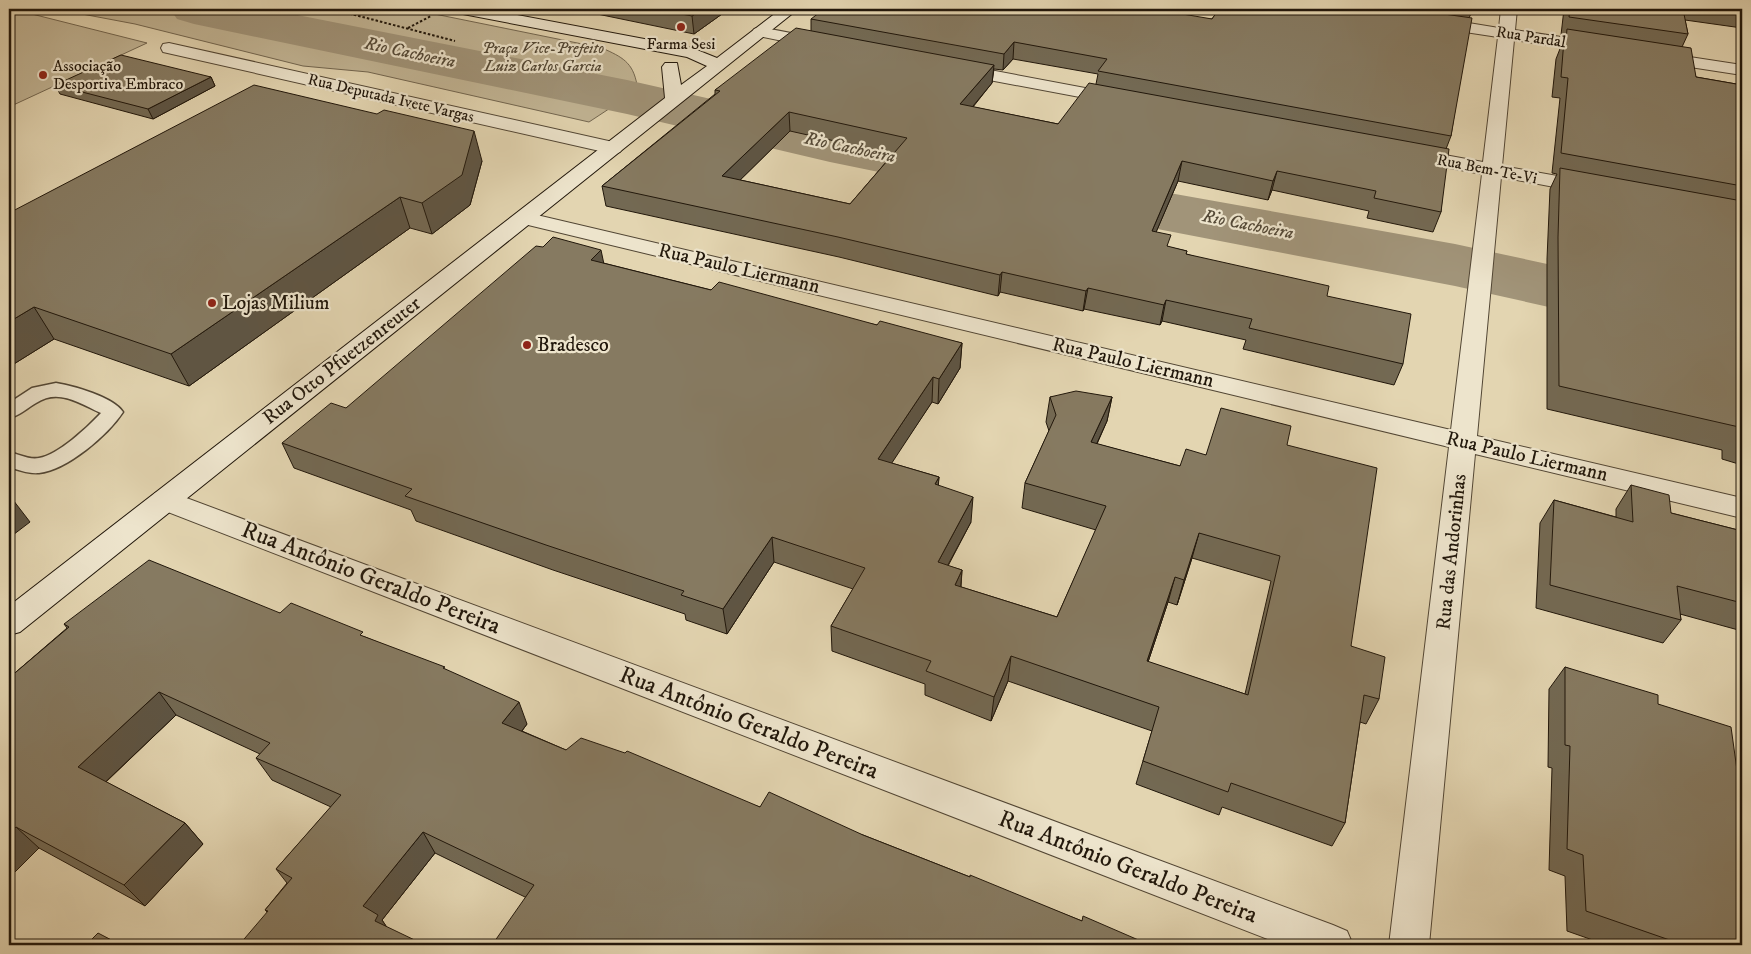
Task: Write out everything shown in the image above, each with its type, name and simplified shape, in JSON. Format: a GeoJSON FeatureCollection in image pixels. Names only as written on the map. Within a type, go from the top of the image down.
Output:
{"type":"FeatureCollection","features":[{"type":"Feature","properties":{"kind":"street"},"geometry":{"type":"LineString","coordinates":[[463,9],[692,53],[719,65]]}},
{"type":"Feature","properties":{"kind":"street","name":"Rua Otto Pfuetzenreuter"},"geometry":{"type":"LineString","coordinates":[[9,623],[790,9]]}},
{"type":"Feature","properties":{"kind":"street","name":"Rua das Andorinhas"},"geometry":{"type":"LineString","coordinates":[[1409,945],[1510,9]]}},
{"type":"Feature","properties":{"kind":"street","name":"Rua Pardal"},"geometry":{"type":"LineString","coordinates":[[1418,20],[1615,50]]}},
{"type":"Feature","properties":{"kind":"street"},"geometry":{"type":"LineString","coordinates":[[573,30],[671,67],[719,65]]}},
{"type":"Feature","properties":{"kind":"street"},"geometry":{"type":"LineString","coordinates":[[760,32],[837,47]]}},
{"type":"Feature","properties":{"kind":"street","name":"Rua Otto Pfuetzenreuter"},"geometry":{"type":"LineString","coordinates":[[671,67],[692,53],[760,32]]}},
{"type":"Feature","properties":{"kind":"street","name":"Rua Deputada Ivete Vargas"},"geometry":{"type":"LineString","coordinates":[[169,48],[613,148]]}},
{"type":"Feature","properties":{"kind":"street"},"geometry":{"type":"LineString","coordinates":[[1644,55],[1742,70]]}},
{"type":"Feature","properties":{"kind":"street"},"geometry":{"type":"LineString","coordinates":[[666,106],[671,67]]}},
{"type":"Feature","properties":{"kind":"street"},"geometry":{"type":"LineString","coordinates":[[945,67],[1130,102]]}},
{"type":"Feature","properties":{"kind":"street"},"geometry":{"type":"LineString","coordinates":[[261,89],[288,75]]}},
{"type":"Feature","properties":{"kind":"street","name":"Rua Bem-Te-Vi"},"geometry":{"type":"LineString","coordinates":[[1395,152],[1608,192]]}},
{"type":"Feature","properties":{"kind":"street","name":"Rua Paulo Liermann"},"geometry":{"type":"LineString","coordinates":[[524,218],[1742,508]]}},
{"type":"Feature","properties":{"kind":"street","name":"Rua Antônio Geraldo Pereira"},"geometry":{"type":"LineString","coordinates":[[165,500],[1333,945]]}},
{"type":"Feature","properties":{"kind":"lane"},"geometry":{"type":"LineString","coordinates":[[9,412],[40,392],[52,388],[61,389],[110,409],[113,412],[106,422],[57,458],[43,465],[26,465],[9,459]]}},
{"type":"Feature","properties":{"kind":"path"},"geometry":{"type":"LineString","coordinates":[[408,29],[438,13]]}},
{"type":"Feature","properties":{"kind":"green space","name":"Associação Desportiva Embraco"},"geometry":{"type":"Polygon","coordinates":[[[9,9],[12,9],[147,43],[9,107],[9,9]]]}},
{"type":"Feature","properties":{"kind":"green space","name":"Praça Vice-Prefeito Luiz Carlos Garcia"},"geometry":{"type":"Polygon","coordinates":[[[38,9],[410,9],[602,48],[626,61],[633,71],[637,85],[627,97],[589,122],[368,72],[303,66],[135,24],[82,14],[38,9]]]}},
{"type":"Feature","properties":{"kind":"building"},"geometry":{"type":"Polygon","coordinates":[[[655,9],[703,9],[692,16],[655,9]]]}},
{"type":"Feature","properties":{"kind":"building"},"geometry":{"type":"Polygon","coordinates":[[[824,9],[1153,9],[1212,19],[1219,9],[1409,9],[1472,18],[1451,136],[1098,71],[1107,59],[1014,42],[1004,54],[811,19],[824,9]]]}},
{"type":"Feature","properties":{"kind":"building"},"geometry":{"type":"Polygon","coordinates":[[[1570,9],[1683,9],[1688,34],[1569,17],[1570,9]]]}},
{"type":"Feature","properties":{"kind":"building"},"geometry":{"type":"Polygon","coordinates":[[[796,28],[994,65],[960,104],[1058,124],[1089,83],[1449,149],[1441,212],[1374,198],[1376,191],[1277,171],[1273,181],[1182,161],[1152,231],[1171,235],[1167,246],[1187,251],[1186,254],[1329,286],[1327,296],[1411,314],[1403,364],[1249,328],[1252,319],[1166,300],[1164,305],[1088,288],[1086,291],[1002,272],[1000,275],[838,237],[602,186],[720,91],[715,90],[796,28]],[[789,112],[722,176],[850,204],[907,138],[789,112]]]}},
{"type":"Feature","properties":{"kind":"building"},"geometry":{"type":"Polygon","coordinates":[[[1567,29],[1691,48],[1696,77],[1742,85],[1742,186],[1561,153],[1568,78],[1561,77],[1564,40],[1566,40],[1567,29]]]}},
{"type":"Feature","properties":{"kind":"building"},"geometry":{"type":"Polygon","coordinates":[[[121,55],[211,77],[148,109],[55,85],[121,55]]]}},
{"type":"Feature","properties":{"kind":"building"},"geometry":{"type":"Polygon","coordinates":[[[254,85],[377,114],[384,110],[474,131],[462,175],[422,203],[400,197],[171,354],[34,307],[9,322],[9,213],[254,85]]]}},
{"type":"Feature","properties":{"kind":"building"},"geometry":{"type":"Polygon","coordinates":[[[1560,168],[1742,201],[1742,437],[1739,436],[1739,427],[1559,386],[1558,237],[1560,168]]]}},
{"type":"Feature","properties":{"kind":"building"},"geometry":{"type":"Polygon","coordinates":[[[553,237],[601,250],[591,260],[711,290],[719,282],[877,325],[880,321],[962,343],[939,379],[933,377],[878,459],[939,477],[935,484],[973,497],[938,562],[962,570],[955,585],[1057,617],[1106,506],[1025,483],[1056,415],[1050,397],[1076,391],[1112,397],[1091,442],[1180,466],[1186,449],[1206,455],[1221,408],[1291,426],[1287,445],[1377,468],[1351,646],[1385,657],[1379,699],[1364,695],[1345,823],[1231,783],[1228,792],[1143,761],[1159,707],[1011,656],[994,697],[926,671],[931,661],[831,626],[865,568],[772,537],[723,609],[681,595],[684,591],[405,496],[412,489],[282,443],[331,403],[346,408],[536,246],[543,247],[553,237]],[[1199,533],[1184,580],[1175,577],[1147,661],[1248,695],[1280,556],[1199,533]]]}},
{"type":"Feature","properties":{"kind":"building"},"geometry":{"type":"Polygon","coordinates":[[[1631,485],[1669,495],[1671,513],[1742,531],[1742,603],[1677,586],[1681,620],[1550,585],[1554,500],[1633,522],[1631,485]]]}},
{"type":"Feature","properties":{"kind":"building"},"geometry":{"type":"Polygon","coordinates":[[[149,560],[280,613],[291,603],[363,632],[360,635],[445,667],[443,668],[519,702],[502,723],[566,750],[581,738],[625,753],[627,751],[760,807],[769,792],[863,835],[970,877],[970,875],[1082,921],[1083,916],[1150,945],[492,945],[534,885],[423,832],[363,906],[378,915],[375,921],[425,945],[239,945],[268,911],[265,910],[292,878],[276,869],[341,795],[256,758],[270,743],[159,692],[78,767],[185,823],[124,885],[16,827],[9,834],[9,678],[69,627],[64,624],[149,560]]]}},
{"type":"Feature","properties":{"kind":"building"},"geometry":{"type":"Polygon","coordinates":[[[1565,667],[1658,695],[1658,704],[1731,727],[1742,806],[1742,945],[1684,945],[1586,911],[1583,855],[1567,849],[1570,746],[1565,745],[1565,667]]]}},
{"type":"Feature","properties":{"kind":"building"},"geometry":{"type":"Polygon","coordinates":[[[98,933],[121,945],[86,945],[98,933]]]}},
{"type":"Feature","properties":{"kind":"waterway","name":"Rio Cachoeira"},"geometry":{"type":"LineString","coordinates":[[194,9],[627,97],[830,144],[1147,208],[1455,265],[1742,328]]}},
{"type":"Feature","properties":{"kind":"place","name":"Farma Sesi"},"geometry":{"type":"Point","coordinates":[681,27]}},
{"type":"Feature","properties":{"kind":"place","name":"Associação Desportiva Embraco"},"geometry":{"type":"Point","coordinates":[43,75]}},
{"type":"Feature","properties":{"kind":"place","name":"Lojas Milium"},"geometry":{"type":"Point","coordinates":[212,303]}},
{"type":"Feature","properties":{"kind":"place","name":"Bradesco"},"geometry":{"type":"Point","coordinates":[527,345]}}]}
